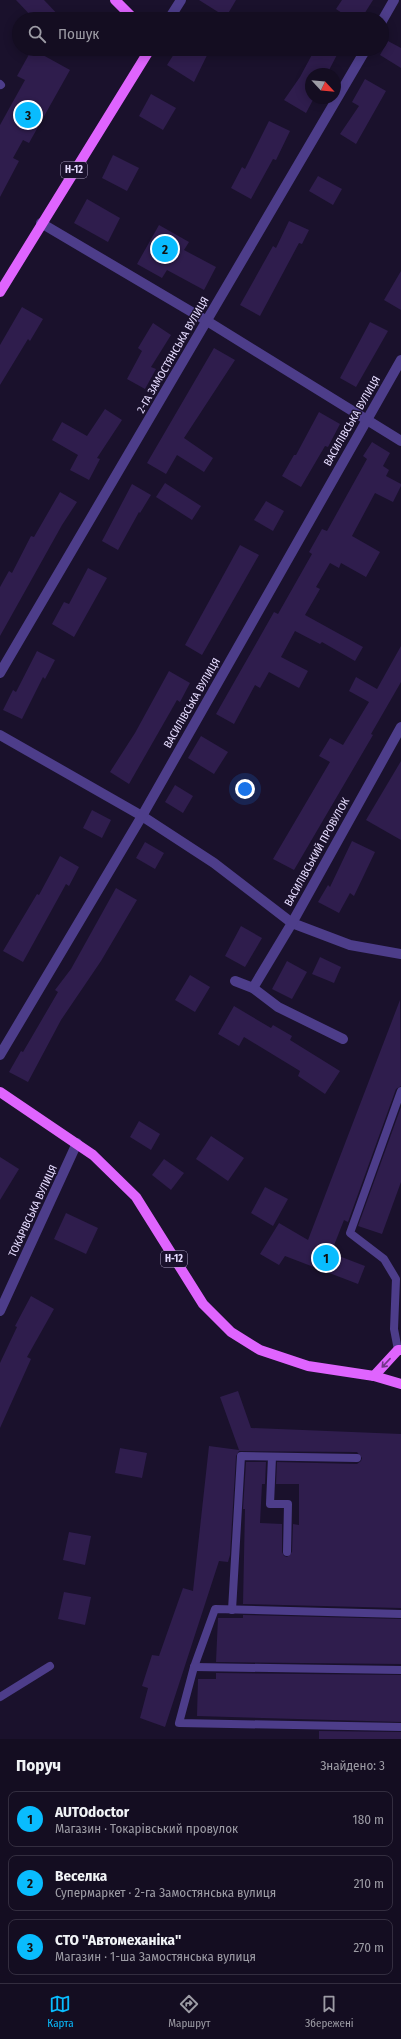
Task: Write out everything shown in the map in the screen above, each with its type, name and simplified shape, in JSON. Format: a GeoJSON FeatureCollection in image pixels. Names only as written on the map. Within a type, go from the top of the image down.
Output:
{"type":"FeatureCollection","features":[{"type":"Feature","properties":{"kind":"main road"},"geometry":{"type":"LineString","coordinates":[[115,0],[127,12]]}},
{"type":"Feature","properties":{"kind":"main road","name":"Н-12"},"geometry":{"type":"LineString","coordinates":[[0,292],[41,223],[146,56]]}},
{"type":"Feature","properties":{"kind":"main road","name":"Н-12"},"geometry":{"type":"LineString","coordinates":[[0,1092],[93,1155],[136,1197],[203,1304],[231,1332],[260,1350],[308,1366],[374,1376],[401,1384]]}},
{"type":"Feature","properties":{"kind":"main road"},"geometry":{"type":"LineString","coordinates":[[374,1376],[400,1350]]}},
{"type":"Feature","properties":{"kind":"street"},"geometry":{"type":"LineString","coordinates":[[173,12],[181,0]]}},
{"type":"Feature","properties":{"kind":"street"},"geometry":{"type":"LineString","coordinates":[[387,12],[394,0]]}},
{"type":"Feature","properties":{"kind":"street","name":"2-ГА ЗАМОСТЯНСЬКА ВУЛИЦЯ"},"geometry":{"type":"LineString","coordinates":[[0,673],[362,56]]}},
{"type":"Feature","properties":{"kind":"street"},"geometry":{"type":"LineString","coordinates":[[41,223],[207,321],[401,441]]}},
{"type":"Feature","properties":{"kind":"street","name":"ВАСИЛІВСЬКА ВУЛИЦЯ"},"geometry":{"type":"LineString","coordinates":[[0,1055],[142,816],[401,360]]}},
{"type":"Feature","properties":{"kind":"street","name":"ВАСИЛІВСЬКИЙ ПРОВУЛОК"},"geometry":{"type":"LineString","coordinates":[[253,988],[292,923],[401,728]]}},
{"type":"Feature","properties":{"kind":"street"},"geometry":{"type":"LineString","coordinates":[[0,735],[142,816],[214,864],[292,923],[350,945],[401,954]]}},
{"type":"Feature","properties":{"kind":"street"},"geometry":{"type":"LineString","coordinates":[[235,981],[253,988],[278,1007],[343,1039]]}},
{"type":"Feature","properties":{"kind":"street","name":"ТОКАРІВСЬКА ВУЛИЦЯ"},"geometry":{"type":"LineString","coordinates":[[0,1311],[77,1143]]}},
{"type":"Feature","properties":{"kind":"lane"},"geometry":{"type":"LineString","coordinates":[[400,1350],[394,1328],[396,1279],[384,1259],[350,1233],[401,1091]]}},
{"type":"Feature","properties":{"kind":"lane"},"geometry":{"type":"LineString","coordinates":[[232,1610],[241,1456],[357,1458]]}},
{"type":"Feature","properties":{"kind":"lane"},"geometry":{"type":"LineString","coordinates":[[272,1457],[270,1504],[288,1504],[287,1552]]}},
{"type":"Feature","properties":{"kind":"lane"},"geometry":{"type":"LineString","coordinates":[[401,1614],[215,1609],[194,1667],[179,1723],[401,1727]]}},
{"type":"Feature","properties":{"kind":"lane"},"geometry":{"type":"LineString","coordinates":[[0,1697],[50,1666]]}},
{"type":"Feature","properties":{"kind":"lane"},"geometry":{"type":"LineString","coordinates":[[194,1667],[401,1670]]}},
{"type":"Feature","properties":{"kind":"building"},"geometry":{"type":"Polygon","coordinates":[[[16,0],[44,0],[55,12],[27,12],[16,0]]]}},
{"type":"Feature","properties":{"kind":"building"},"geometry":{"type":"Polygon","coordinates":[[[199,0],[236,0],[229,12],[218,12],[199,0]]]}},
{"type":"Feature","properties":{"kind":"building"},"geometry":{"type":"Polygon","coordinates":[[[342,0],[373,0],[365,12],[340,12],[336,9],[342,0]]]}},
{"type":"Feature","properties":{"kind":"building"},"geometry":{"type":"Polygon","coordinates":[[[389,42],[401,48],[401,68],[382,56],[389,56],[389,42]]]}},
{"type":"Feature","properties":{"kind":"building"},"geometry":{"type":"Polygon","coordinates":[[[28,56],[45,56],[70,70],[29,143],[23,140],[13,158],[19,161],[0,197],[0,125],[25,80],[17,76],[28,56]]]}},
{"type":"Feature","properties":{"kind":"building"},"geometry":{"type":"Polygon","coordinates":[[[173,56],[207,56],[194,82],[167,65],[173,56]]]}},
{"type":"Feature","properties":{"kind":"building"},"geometry":{"type":"Polygon","coordinates":[[[311,56],[336,56],[330,68],[305,68],[305,104],[311,104],[306,113],[284,100],[300,77],[311,56]]]}},
{"type":"Feature","properties":{"kind":"building"},"geometry":{"type":"Polygon","coordinates":[[[365,79],[386,91],[356,144],[340,134],[359,106],[352,102],[365,79]]]}},
{"type":"Feature","properties":{"kind":"building"},"geometry":{"type":"Polygon","coordinates":[[[151,94],[176,108],[163,130],[139,116],[151,94]]]}},
{"type":"Feature","properties":{"kind":"building"},"geometry":{"type":"Polygon","coordinates":[[[269,121],[290,131],[276,160],[273,159],[251,199],[231,188],[242,167],[245,169],[269,121]]]}},
{"type":"Feature","properties":{"kind":"building"},"geometry":{"type":"Polygon","coordinates":[[[113,155],[139,168],[127,191],[102,178],[113,155]]]}},
{"type":"Feature","properties":{"kind":"building"},"geometry":{"type":"Polygon","coordinates":[[[318,176],[342,189],[333,205],[309,191],[318,176]]]}},
{"type":"Feature","properties":{"kind":"building"},"geometry":{"type":"Polygon","coordinates":[[[87,199],[120,218],[108,242],[74,223],[87,199]]]}},
{"type":"Feature","properties":{"kind":"building"},"geometry":{"type":"Polygon","coordinates":[[[289,221],[309,230],[302,244],[299,243],[260,316],[240,305],[273,246],[276,248],[289,221]]]}},
{"type":"Feature","properties":{"kind":"building"},"geometry":{"type":"Polygon","coordinates":[[[159,225],[189,242],[184,250],[216,267],[204,290],[167,270],[162,278],[137,264],[159,225]]]}},
{"type":"Feature","properties":{"kind":"building"},"geometry":{"type":"Polygon","coordinates":[[[401,271],[401,310],[384,300],[401,271]]]}},
{"type":"Feature","properties":{"kind":"building"},"geometry":{"type":"Polygon","coordinates":[[[22,307],[43,319],[30,341],[28,339],[0,385],[0,345],[22,307]]]}},
{"type":"Feature","properties":{"kind":"building"},"geometry":{"type":"Polygon","coordinates":[[[370,322],[388,331],[356,387],[340,378],[370,322]]]}},
{"type":"Feature","properties":{"kind":"building"},"geometry":{"type":"Polygon","coordinates":[[[153,323],[171,335],[151,367],[156,369],[145,389],[127,379],[142,351],[138,348],[153,323]]]}},
{"type":"Feature","properties":{"kind":"building"},"geometry":{"type":"Polygon","coordinates":[[[214,348],[235,360],[184,438],[213,458],[204,472],[177,455],[166,474],[147,463],[214,348]]]}},
{"type":"Feature","properties":{"kind":"building"},"geometry":{"type":"Polygon","coordinates":[[[105,409],[122,420],[97,458],[100,459],[89,480],[70,470],[78,455],[52,440],[62,422],[87,436],[105,409]]]}},
{"type":"Feature","properties":{"kind":"building"},"geometry":{"type":"Polygon","coordinates":[[[319,412],[340,424],[328,447],[325,446],[301,487],[282,476],[294,455],[296,455],[319,412]]]}},
{"type":"Feature","properties":{"kind":"building"},"geometry":{"type":"Polygon","coordinates":[[[372,442],[390,453],[383,466],[389,470],[386,476],[401,484],[401,486],[393,502],[375,493],[352,536],[380,552],[366,577],[341,563],[339,568],[330,563],[316,587],[320,589],[305,615],[363,647],[355,661],[322,642],[320,644],[295,631],[281,657],[308,671],[299,688],[269,672],[260,688],[255,685],[234,724],[216,714],[274,612],[278,614],[312,554],[309,552],[322,529],[327,531],[367,459],[363,456],[372,442]]]}},
{"type":"Feature","properties":{"kind":"building"},"geometry":{"type":"Polygon","coordinates":[[[165,483],[201,506],[192,520],[156,497],[165,483]]]}},
{"type":"Feature","properties":{"kind":"building"},"geometry":{"type":"Polygon","coordinates":[[[132,484],[151,495],[140,513],[139,512],[118,550],[102,541],[132,484]]]}},
{"type":"Feature","properties":{"kind":"building"},"geometry":{"type":"Polygon","coordinates":[[[60,492],[77,502],[62,525],[0,636],[0,587],[9,571],[12,573],[31,536],[34,537],[60,492]]]}},
{"type":"Feature","properties":{"kind":"building"},"geometry":{"type":"Polygon","coordinates":[[[266,501],[284,511],[273,531],[254,520],[266,501]]]}},
{"type":"Feature","properties":{"kind":"building"},"geometry":{"type":"Polygon","coordinates":[[[240,545],[259,555],[202,655],[185,645],[240,545]]]}},
{"type":"Feature","properties":{"kind":"building"},"geometry":{"type":"Polygon","coordinates":[[[88,568],[107,578],[74,637],[52,624],[64,602],[69,604],[88,568]]]}},
{"type":"Feature","properties":{"kind":"building"},"geometry":{"type":"Polygon","coordinates":[[[401,646],[401,682],[371,734],[373,735],[294,870],[273,859],[330,762],[319,756],[330,738],[343,745],[369,702],[349,691],[356,677],[377,689],[401,646]]]}},
{"type":"Feature","properties":{"kind":"building"},"geometry":{"type":"Polygon","coordinates":[[[37,651],[55,660],[45,679],[43,677],[22,719],[3,710],[13,690],[16,692],[37,651]]]}},
{"type":"Feature","properties":{"kind":"building"},"geometry":{"type":"Polygon","coordinates":[[[169,671],[190,683],[180,702],[177,700],[129,784],[110,772],[135,733],[169,671]]]}},
{"type":"Feature","properties":{"kind":"building"},"geometry":{"type":"Polygon","coordinates":[[[201,736],[228,752],[214,774],[188,758],[201,736]]]}},
{"type":"Feature","properties":{"kind":"building"},"geometry":{"type":"Polygon","coordinates":[[[401,761],[401,840],[366,820],[401,761]]]}},
{"type":"Feature","properties":{"kind":"building"},"geometry":{"type":"Polygon","coordinates":[[[175,785],[193,796],[183,813],[165,802],[175,785]]]}},
{"type":"Feature","properties":{"kind":"building"},"geometry":{"type":"Polygon","coordinates":[[[92,810],[111,820],[102,838],[83,828],[92,810]]]}},
{"type":"Feature","properties":{"kind":"building"},"geometry":{"type":"Polygon","coordinates":[[[352,841],[375,852],[354,896],[350,893],[339,913],[318,902],[328,885],[330,887],[352,841]]]}},
{"type":"Feature","properties":{"kind":"building"},"geometry":{"type":"Polygon","coordinates":[[[145,842],[164,853],[155,869],[136,858],[145,842]]]}},
{"type":"Feature","properties":{"kind":"building"},"geometry":{"type":"Polygon","coordinates":[[[60,856],[79,867],[69,886],[66,884],[23,962],[3,951],[37,894],[39,895],[60,856]]]}},
{"type":"Feature","properties":{"kind":"building"},"geometry":{"type":"Polygon","coordinates":[[[116,888],[137,900],[101,961],[61,1020],[28,1082],[9,1072],[21,1051],[23,1052],[58,992],[55,990],[71,969],[116,888]]]}},
{"type":"Feature","properties":{"kind":"building"},"geometry":{"type":"Polygon","coordinates":[[[241,926],[262,938],[245,967],[225,956],[241,926]]]}},
{"type":"Feature","properties":{"kind":"building"},"geometry":{"type":"Polygon","coordinates":[[[320,957],[341,967],[334,983],[312,974],[320,957]]]}},
{"type":"Feature","properties":{"kind":"building"},"geometry":{"type":"Polygon","coordinates":[[[287,961],[307,972],[292,999],[272,989],[287,961]]]}},
{"type":"Feature","properties":{"kind":"building"},"geometry":{"type":"Polygon","coordinates":[[[190,975],[210,987],[195,1012],[175,1000],[190,975]]]}},
{"type":"Feature","properties":{"kind":"building"},"geometry":{"type":"Polygon","coordinates":[[[400,1000],[401,1086],[396,1089],[348,1222],[344,1220],[331,1253],[365,1266],[358,1284],[285,1256],[279,1265],[260,1254],[279,1223],[308,1240],[400,1000]]]}},
{"type":"Feature","properties":{"kind":"building"},"geometry":{"type":"Polygon","coordinates":[[[234,1006],[271,1028],[273,1025],[292,1036],[290,1040],[340,1071],[325,1094],[298,1076],[300,1071],[244,1037],[239,1046],[218,1034],[234,1006]]]}},
{"type":"Feature","properties":{"kind":"building"},"geometry":{"type":"Polygon","coordinates":[[[401,1107],[401,1182],[382,1234],[358,1226],[401,1107]]]}},
{"type":"Feature","properties":{"kind":"building"},"geometry":{"type":"Polygon","coordinates":[[[139,1121],[160,1134],[151,1150],[130,1137],[139,1121]]]}},
{"type":"Feature","properties":{"kind":"building"},"geometry":{"type":"Polygon","coordinates":[[[211,1136],[244,1158],[228,1181],[196,1159],[211,1136]]]}},
{"type":"Feature","properties":{"kind":"building"},"geometry":{"type":"Polygon","coordinates":[[[0,1157],[19,1169],[0,1200],[0,1157]]]}},
{"type":"Feature","properties":{"kind":"building"},"geometry":{"type":"Polygon","coordinates":[[[164,1159],[184,1173],[171,1190],[152,1175],[164,1159]]]}},
{"type":"Feature","properties":{"kind":"building"},"geometry":{"type":"Polygon","coordinates":[[[265,1187],[288,1199],[273,1226],[251,1213],[265,1187]]]}},
{"type":"Feature","properties":{"kind":"building"},"geometry":{"type":"Polygon","coordinates":[[[66,1213],[98,1228],[86,1254],[54,1239],[66,1213]]]}},
{"type":"Feature","properties":{"kind":"building"},"geometry":{"type":"Polygon","coordinates":[[[31,1296],[54,1309],[27,1357],[31,1359],[0,1428],[0,1363],[17,1327],[15,1326],[31,1296]]]}},
{"type":"Feature","properties":{"kind":"building"},"geometry":{"type":"Polygon","coordinates":[[[238,1391],[251,1428],[401,1434],[401,1608],[243,1604],[245,1509],[243,1509],[246,1462],[266,1462],[265,1484],[262,1484],[260,1523],[282,1524],[282,1552],[284,1556],[287,1557],[292,1552],[293,1524],[299,1525],[299,1484],[276,1484],[277,1462],[357,1464],[362,1458],[357,1452],[239,1451],[236,1456],[230,1555],[228,1562],[219,1561],[165,1727],[140,1718],[148,1688],[142,1686],[152,1655],[159,1656],[183,1588],[193,1591],[209,1446],[239,1450],[220,1397],[238,1391]]]}},
{"type":"Feature","properties":{"kind":"building"},"geometry":{"type":"Polygon","coordinates":[[[120,1448],[147,1453],[142,1478],[115,1473],[120,1448]]]}},
{"type":"Feature","properties":{"kind":"building"},"geometry":{"type":"Polygon","coordinates":[[[69,1532],[91,1536],[85,1565],[63,1560],[69,1532]]]}},
{"type":"Feature","properties":{"kind":"building"},"geometry":{"type":"Polygon","coordinates":[[[64,1592],[91,1597],[85,1625],[58,1619],[64,1592]]]}},
{"type":"Feature","properties":{"kind":"building"},"geometry":{"type":"Polygon","coordinates":[[[243,1615],[401,1619],[401,1664],[216,1662],[218,1618],[243,1618],[243,1615]]]}},
{"type":"Feature","properties":{"kind":"building"},"geometry":{"type":"Polygon","coordinates":[[[216,1673],[401,1675],[401,1722],[197,1716],[198,1679],[216,1679],[216,1673]]]}},
{"type":"Feature","properties":{"kind":"building"},"geometry":{"type":"Polygon","coordinates":[[[319,1731],[401,1732],[401,1739],[319,1739],[319,1731]]]}},
{"type":"Feature","properties":{"kind":"place","name":"СТО \"Автомеханіка\""},"geometry":{"type":"Point","coordinates":[28,115]}},
{"type":"Feature","properties":{"kind":"place","name":"Веселка"},"geometry":{"type":"Point","coordinates":[165,249]}},
{"type":"Feature","properties":{"kind":"place","name":"AUTOdoctor"},"geometry":{"type":"Point","coordinates":[326,1258]}}]}
